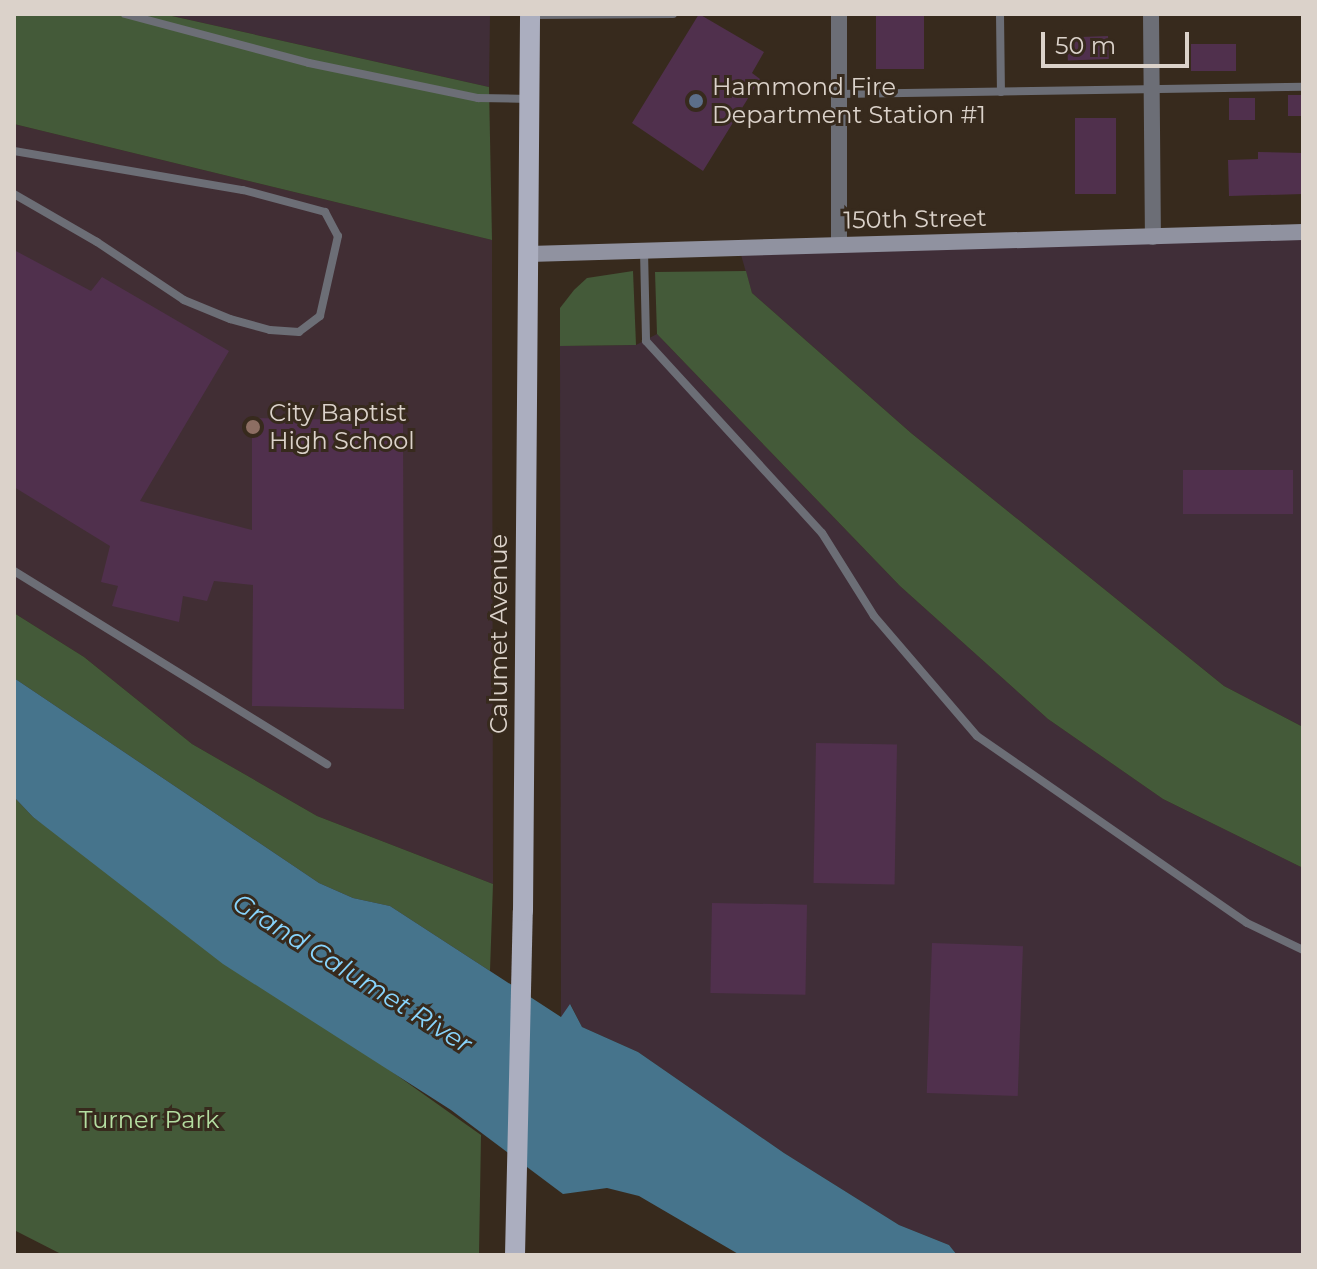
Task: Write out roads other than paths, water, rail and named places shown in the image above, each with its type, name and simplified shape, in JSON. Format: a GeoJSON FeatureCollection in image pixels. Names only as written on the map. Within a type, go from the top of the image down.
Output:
{"type":"FeatureCollection","features":[{"type":"Feature","properties":{"kind":"main road","name":"Calumet Avenue"},"geometry":{"type":"LineString","coordinates":[[515,1255],[523,911],[530,14]]}},
{"type":"Feature","properties":{"kind":"street"},"geometry":{"type":"LineString","coordinates":[[839,14],[839,245]]}},
{"type":"Feature","properties":{"kind":"street"},"geometry":{"type":"LineString","coordinates":[[1151,14],[1153,237]]}},
{"type":"Feature","properties":{"kind":"street","name":"150th Street"},"geometry":{"type":"LineString","coordinates":[[529,254],[1303,232]]}},
{"type":"Feature","properties":{"kind":"lane"},"geometry":{"type":"LineString","coordinates":[[125,14],[309,63],[478,98],[529,99]]}},
{"type":"Feature","properties":{"kind":"lane"},"geometry":{"type":"LineString","coordinates":[[530,14],[673,14]]}},
{"type":"Feature","properties":{"kind":"lane"},"geometry":{"type":"LineString","coordinates":[[1000,14],[1001,92]]}},
{"type":"Feature","properties":{"kind":"lane"},"geometry":{"type":"LineString","coordinates":[[839,94],[1303,87]]}},
{"type":"Feature","properties":{"kind":"lane"},"geometry":{"type":"LineString","coordinates":[[14,151],[243,190],[325,212],[338,236],[320,316],[299,332],[270,330],[230,319],[184,300],[94,240],[14,194]]}},
{"type":"Feature","properties":{"kind":"lane"},"geometry":{"type":"LineString","coordinates":[[643,250],[646,341],[822,533],[874,616],[977,736],[1247,923],[1303,950]]}},
{"type":"Feature","properties":{"kind":"lane"},"geometry":{"type":"LineString","coordinates":[[14,571],[327,764]]}},
{"type":"Feature","properties":{"kind":"water","name":"Grand Calumet River"},"geometry":{"type":"Polygon","coordinates":[[[14,678],[319,883],[353,898],[390,906],[561,1017],[570,1004],[582,1027],[638,1052],[784,1153],[899,1225],[949,1245],[957,1255],[740,1255],[639,1196],[607,1188],[563,1194],[451,1110],[223,964],[33,817],[14,797],[14,678]]]}},
{"type":"Feature","properties":{"kind":"place","name":"Hammond Fire Department Station #1"},"geometry":{"type":"Point","coordinates":[696,101]}},
{"type":"Feature","properties":{"kind":"place","name":"City Baptist High School"},"geometry":{"type":"Point","coordinates":[253,427]}},
{"type":"Feature","properties":{"kind":"park label","name":"Turner Park"},"geometry":{"type":"Point","coordinates":[149,1120]}}]}
